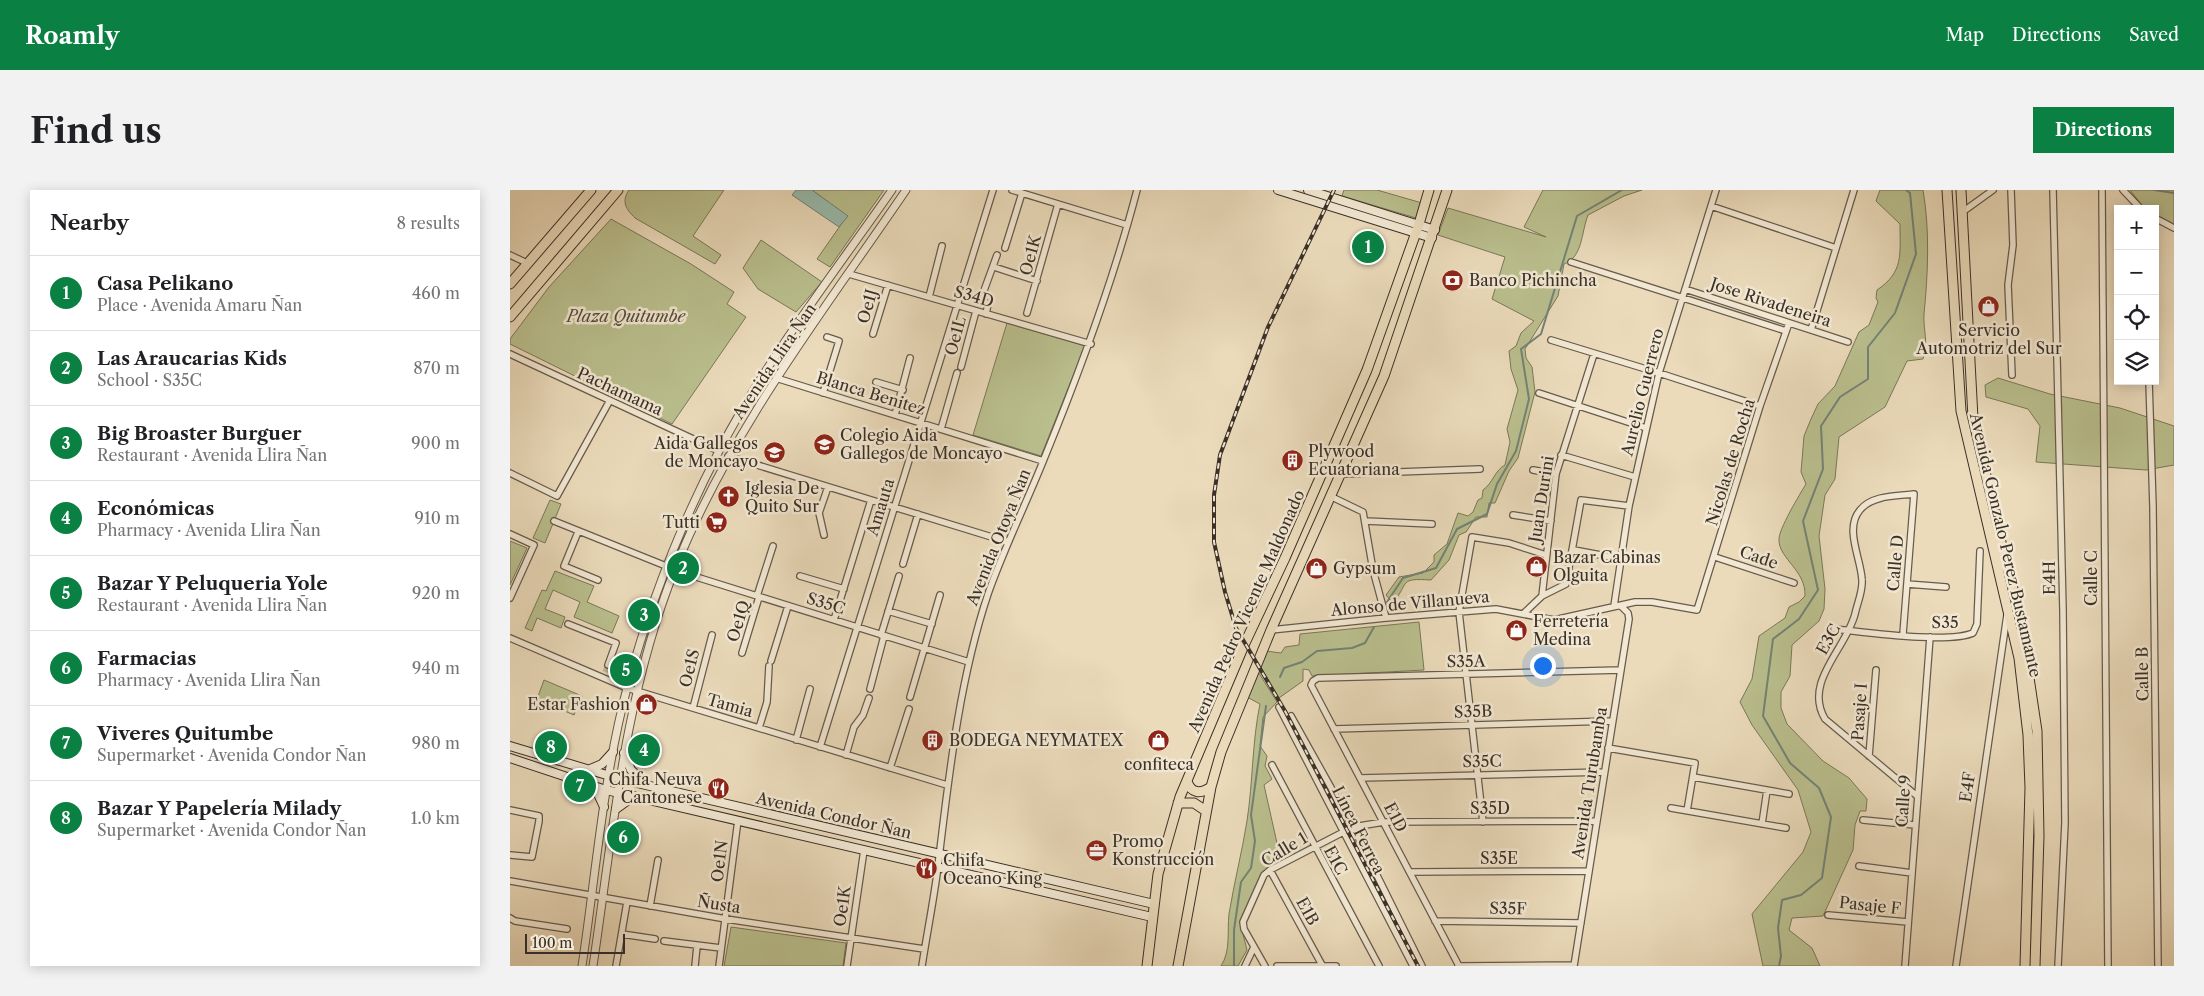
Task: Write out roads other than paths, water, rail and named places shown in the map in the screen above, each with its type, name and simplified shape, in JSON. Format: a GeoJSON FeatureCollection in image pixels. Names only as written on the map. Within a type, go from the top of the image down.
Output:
{"type":"FeatureCollection","features":[{"type":"Feature","properties":{"kind":"main road"},"geometry":{"type":"LineString","coordinates":[[510,284],[591,190]]}},
{"type":"Feature","properties":{"kind":"main road"},"geometry":{"type":"LineString","coordinates":[[510,317],[618,190]]}},
{"type":"Feature","properties":{"kind":"main road"},"geometry":{"type":"LineString","coordinates":[[1278,190],[1417,228]]}},
{"type":"Feature","properties":{"kind":"main road"},"geometry":{"type":"LineString","coordinates":[[1308,190],[1433,234]]}},
{"type":"Feature","properties":{"kind":"main road","name":"Avenida Pedro Vicente Maldonado"},"geometry":{"type":"LineString","coordinates":[[1148,966],[1158,874],[1178,803],[1245,643],[1285,558],[1367,370],[1417,228],[1428,190]]}},
{"type":"Feature","properties":{"kind":"main road","name":"Avenida Pedro Vicente Maldonado"},"geometry":{"type":"LineString","coordinates":[[1178,966],[1211,787],[1233,722],[1271,630],[1343,474],[1384,376],[1447,190]]}},
{"type":"Feature","properties":{"kind":"main road","name":"Avenida Gonzalo Perez Bustamante"},"geometry":{"type":"LineString","coordinates":[[1947,190],[1961,411],[2018,658],[2028,735],[2030,788],[2025,966]]}},
{"type":"Feature","properties":{"kind":"main road","name":"Avenida Gonzalo Perez Bustamante"},"geometry":{"type":"LineString","coordinates":[[1961,190],[1973,418],[2005,560],[2019,611],[2037,731],[2039,836],[2036,966]]}},
{"type":"Feature","properties":{"kind":"main road"},"geometry":{"type":"LineString","coordinates":[[1320,203],[1324,195]]}},
{"type":"Feature","properties":{"kind":"main road"},"geometry":{"type":"LineString","coordinates":[[1954,286],[1965,286]]}},
{"type":"Feature","properties":{"kind":"main road","name":"Avenida Condor Ñan"},"geometry":{"type":"LineString","coordinates":[[510,746],[620,779],[1154,904]]}},
{"type":"Feature","properties":{"kind":"main road"},"geometry":{"type":"LineString","coordinates":[[588,770],[602,764],[613,752]]}},
{"type":"Feature","properties":{"kind":"main road"},"geometry":{"type":"LineString","coordinates":[[624,753],[631,770],[651,786]]}},
{"type":"Feature","properties":{"kind":"main road","name":"Avenida Condor Ñan"},"geometry":{"type":"LineString","coordinates":[[510,758],[618,793],[1152,917]]}},
{"type":"Feature","properties":{"kind":"main road"},"geometry":{"type":"LineString","coordinates":[[1187,782],[1191,789],[1198,793],[1204,792],[1211,787]]}},
{"type":"Feature","properties":{"kind":"main road"},"geometry":{"type":"LineString","coordinates":[[587,784],[598,794],[604,807]]}},
{"type":"Feature","properties":{"kind":"main road"},"geometry":{"type":"LineString","coordinates":[[616,808],[634,796]]}},
{"type":"Feature","properties":{"kind":"main road"},"geometry":{"type":"LineString","coordinates":[[1178,803],[1194,803],[1206,811]]}},
{"type":"Feature","properties":{"kind":"street","name":"Avenida Llira Ñan"},"geometry":{"type":"LineString","coordinates":[[582,966],[608,776],[613,752],[627,688],[666,566],[689,512],[719,452],[762,378],[800,320],[892,190]]}},
{"type":"Feature","properties":{"kind":"street","name":"Avenida Llira Ñan"},"geometry":{"type":"LineString","coordinates":[[593,966],[624,753],[636,691],[674,570],[698,514],[728,456],[776,378],[906,190]]}},
{"type":"Feature","properties":{"kind":"street","name":"Amauta"},"geometry":{"type":"LineString","coordinates":[[820,747],[993,190]]}},
{"type":"Feature","properties":{"kind":"street"},"geometry":{"type":"LineString","coordinates":[[1012,190],[1127,225]]}},
{"type":"Feature","properties":{"kind":"street","name":"Avenida Otoya Ñan"},"geometry":{"type":"LineString","coordinates":[[922,966],[938,867],[947,784],[969,662],[988,595],[1008,542],[1091,344],[1137,190]]}},
{"type":"Feature","properties":{"kind":"street","name":"Aurelio Guerrero"},"geometry":{"type":"LineString","coordinates":[[1614,606],[1629,506],[1659,372],[1716,190]]}},
{"type":"Feature","properties":{"kind":"street"},"geometry":{"type":"LineString","coordinates":[[1811,330],[1854,190]]}},
{"type":"Feature","properties":{"kind":"street"},"geometry":{"type":"LineString","coordinates":[[1961,213],[1993,190]]}},
{"type":"Feature","properties":{"kind":"street"},"geometry":{"type":"LineString","coordinates":[[2011,190],[2013,245],[2008,285],[2012,375]]}},
{"type":"Feature","properties":{"kind":"street","name":"E4H"},"geometry":{"type":"LineString","coordinates":[[2053,190],[2063,610],[2065,813],[2058,966]]}},
{"type":"Feature","properties":{"kind":"street","name":"Calle C"},"geometry":{"type":"LineString","coordinates":[[2102,190],[2108,966]]}},
{"type":"Feature","properties":{"kind":"street"},"geometry":{"type":"LineString","coordinates":[[2123,190],[2137,205]]}},
{"type":"Feature","properties":{"kind":"street"},"geometry":{"type":"LineString","coordinates":[[1005,248],[1022,193]]}},
{"type":"Feature","properties":{"kind":"street","name":"Oe1K"},"geometry":{"type":"LineString","coordinates":[[1028,313],[1058,204]]}},
{"type":"Feature","properties":{"kind":"street"},"geometry":{"type":"LineString","coordinates":[[1711,206],[1836,248]]}},
{"type":"Feature","properties":{"kind":"street"},"geometry":{"type":"LineString","coordinates":[[2159,220],[2174,228]]}},
{"type":"Feature","properties":{"kind":"street"},"geometry":{"type":"LineString","coordinates":[[929,297],[942,246]]}},
{"type":"Feature","properties":{"kind":"street"},"geometry":{"type":"LineString","coordinates":[[510,255],[527,263]]}},
{"type":"Feature","properties":{"kind":"street","name":"Oe1L"},"geometry":{"type":"LineString","coordinates":[[986,314],[988,304],[982,300],[982,296],[998,255]]}},
{"type":"Feature","properties":{"kind":"street"},"geometry":{"type":"LineString","coordinates":[[1571,262],[1786,332]]}},
{"type":"Feature","properties":{"kind":"street"},"geometry":{"type":"LineString","coordinates":[[994,268],[1037,281]]}},
{"type":"Feature","properties":{"kind":"street","name":"S34D"},"geometry":{"type":"LineString","coordinates":[[849,274],[1091,344]]}},
{"type":"Feature","properties":{"kind":"street","name":"Oe1J"},"geometry":{"type":"LineString","coordinates":[[873,334],[888,285]]}},
{"type":"Feature","properties":{"kind":"street","name":"Jose Rivadeneira"},"geometry":{"type":"LineString","coordinates":[[1685,289],[1848,342]]}},
{"type":"Feature","properties":{"kind":"street","name":"Oe1L"},"geometry":{"type":"LineString","coordinates":[[941,429],[976,311]]}},
{"type":"Feature","properties":{"kind":"street","name":"Nicolas de Rocha"},"geometry":{"type":"LineString","coordinates":[[1697,610],[1715,557],[1760,406],[1789,323]]}},
{"type":"Feature","properties":{"kind":"street"},"geometry":{"type":"LineString","coordinates":[[823,392],[839,341],[827,337]]}},
{"type":"Feature","properties":{"kind":"street"},"geometry":{"type":"LineString","coordinates":[[1551,340],[1659,372],[1760,406]]}},
{"type":"Feature","properties":{"kind":"street","name":"Pachamama"},"geometry":{"type":"LineString","coordinates":[[510,354],[719,452]]}},
{"type":"Feature","properties":{"kind":"street","name":"Juan Durini"},"geometry":{"type":"LineString","coordinates":[[1542,596],[1556,474],[1576,405],[1594,354]]}},
{"type":"Feature","properties":{"kind":"street"},"geometry":{"type":"LineString","coordinates":[[895,415],[910,358]]}},
{"type":"Feature","properties":{"kind":"street","name":"Blanca Benitez"},"geometry":{"type":"LineString","coordinates":[[776,378],[1043,462]]}},
{"type":"Feature","properties":{"kind":"street"},"geometry":{"type":"LineString","coordinates":[[876,382],[903,390]]}},
{"type":"Feature","properties":{"kind":"street","name":"Calle B"},"geometry":{"type":"LineString","coordinates":[[2149,385],[2153,507],[2158,966]]}},
{"type":"Feature","properties":{"kind":"street"},"geometry":{"type":"LineString","coordinates":[[1539,393],[1646,428]]}},
{"type":"Feature","properties":{"kind":"street"},"geometry":{"type":"LineString","coordinates":[[510,473],[557,496],[609,402]]}},
{"type":"Feature","properties":{"kind":"street"},"geometry":{"type":"LineString","coordinates":[[1561,455],[1635,477]]}},
{"type":"Feature","properties":{"kind":"street"},"geometry":{"type":"LineString","coordinates":[[728,456],[1008,542]]}},
{"type":"Feature","properties":{"kind":"street"},"geometry":{"type":"LineString","coordinates":[[1343,474],[1480,469]]}},
{"type":"Feature","properties":{"kind":"street"},"geometry":{"type":"LineString","coordinates":[[1533,470],[1556,474]]}},
{"type":"Feature","properties":{"kind":"street"},"geometry":{"type":"LineString","coordinates":[[824,535],[819,513],[828,486]]}},
{"type":"Feature","properties":{"kind":"street","name":"Calle D"},"geometry":{"type":"LineString","coordinates":[[1903,634],[1914,494]]}},
{"type":"Feature","properties":{"kind":"street","name":"E3C"},"geometry":{"type":"LineString","coordinates":[[1914,494],[1875,500],[1861,508],[1854,518],[1853,532],[1862,582],[1851,630],[1822,677],[1818,702],[1825,719],[1917,796]]}},
{"type":"Feature","properties":{"kind":"street"},"geometry":{"type":"LineString","coordinates":[[1332,497],[1363,512],[1373,570],[1386,618]]}},
{"type":"Feature","properties":{"kind":"street"},"geometry":{"type":"LineString","coordinates":[[834,620],[871,500]]}},
{"type":"Feature","properties":{"kind":"street"},"geometry":{"type":"LineString","coordinates":[[1523,614],[1542,596],[1566,584],[1574,550],[1581,500],[1629,506]]}},
{"type":"Feature","properties":{"kind":"street"},"geometry":{"type":"LineString","coordinates":[[904,564],[918,514]]}},
{"type":"Feature","properties":{"kind":"street"},"geometry":{"type":"LineString","coordinates":[[1513,515],[1551,521]]}},
{"type":"Feature","properties":{"kind":"street"},"geometry":{"type":"LineString","coordinates":[[554,521],[666,566]]}},
{"type":"Feature","properties":{"kind":"street"},"geometry":{"type":"LineString","coordinates":[[1365,521],[1432,524]]}},
{"type":"Feature","properties":{"kind":"street"},"geometry":{"type":"LineString","coordinates":[[578,532],[564,566],[598,580]]}},
{"type":"Feature","properties":{"kind":"street"},"geometry":{"type":"LineString","coordinates":[[510,534],[534,546],[510,598]]}},
{"type":"Feature","properties":{"kind":"street"},"geometry":{"type":"LineString","coordinates":[[1483,822],[1459,612],[1472,537],[1509,543],[1546,555]]}},
{"type":"Feature","properties":{"kind":"street","name":"Oe1Q"},"geometry":{"type":"LineString","coordinates":[[742,654],[773,546]]}},
{"type":"Feature","properties":{"kind":"street"},"geometry":{"type":"LineString","coordinates":[[1574,550],[1622,559]]}},
{"type":"Feature","properties":{"kind":"street","name":"S35"},"geometry":{"type":"LineString","coordinates":[[1834,629],[1930,637],[1966,636],[1973,633],[1977,624],[1980,551]]}},
{"type":"Feature","properties":{"kind":"street","name":"Cade"},"geometry":{"type":"LineString","coordinates":[[1715,557],[1794,583]]}},
{"type":"Feature","properties":{"kind":"street","name":"S35C"},"geometry":{"type":"LineString","coordinates":[[674,570],[969,662]]}},
{"type":"Feature","properties":{"kind":"street"},"geometry":{"type":"LineString","coordinates":[[800,576],[844,589]]}},
{"type":"Feature","properties":{"kind":"street"},"geometry":{"type":"LineString","coordinates":[[870,688],[888,611],[899,576]]}},
{"type":"Feature","properties":{"kind":"street"},"geometry":{"type":"LineString","coordinates":[[1907,584],[1946,587]]}},
{"type":"Feature","properties":{"kind":"street"},"geometry":{"type":"LineString","coordinates":[[910,698],[940,595]]}},
{"type":"Feature","properties":{"kind":"street","name":"Alonso de Villanueva"},"geometry":{"type":"LineString","coordinates":[[1271,630],[1386,618],[1496,610],[1554,620],[1635,602],[1652,602],[1697,610]]}},
{"type":"Feature","properties":{"kind":"street"},"geometry":{"type":"LineString","coordinates":[[759,728],[767,702],[770,663],[788,606]]}},
{"type":"Feature","properties":{"kind":"street","name":"Avenida Turubamba"},"geometry":{"type":"LineString","coordinates":[[1574,966],[1629,619],[1628,613],[1621,606]]}},
{"type":"Feature","properties":{"kind":"street"},"geometry":{"type":"LineString","coordinates":[[888,611],[932,624]]}},
{"type":"Feature","properties":{"kind":"street","name":"E4F"},"geometry":{"type":"LineString","coordinates":[[1956,966],[2008,612]]}},
{"type":"Feature","properties":{"kind":"street"},"geometry":{"type":"LineString","coordinates":[[568,624],[616,643],[608,665]]}},
{"type":"Feature","properties":{"kind":"street","name":"Oe1S"},"geometry":{"type":"LineString","coordinates":[[693,708],[712,635]]}},
{"type":"Feature","properties":{"kind":"street","name":"Calle 9"},"geometry":{"type":"LineString","coordinates":[[1905,966],[1930,637]]}},
{"type":"Feature","properties":{"kind":"street","name":"Tamia"},"geometry":{"type":"LineString","coordinates":[[510,638],[604,675],[627,688],[947,784]]}},
{"type":"Feature","properties":{"kind":"street","name":"S35A"},"geometry":{"type":"LineString","coordinates":[[1312,681],[1318,678],[1621,670]]}},
{"type":"Feature","properties":{"kind":"street","name":"Pasaje I"},"geometry":{"type":"LineString","coordinates":[[1870,756],[1876,670]]}},
{"type":"Feature","properties":{"kind":"street","name":"E1D"},"geometry":{"type":"LineString","coordinates":[[1312,681],[1311,685],[1459,966]]}},
{"type":"Feature","properties":{"kind":"street"},"geometry":{"type":"LineString","coordinates":[[796,740],[810,689]]}},
{"type":"Feature","properties":{"kind":"street"},"geometry":{"type":"LineString","coordinates":[[846,755],[854,727],[863,715],[869,698]]}},
{"type":"Feature","properties":{"kind":"street","name":"Línea Ferrea"},"geometry":{"type":"LineString","coordinates":[[1279,708],[1413,966]]}},
{"type":"Feature","properties":{"kind":"street"},"geometry":{"type":"LineString","coordinates":[[890,768],[908,709]]}},
{"type":"Feature","properties":{"kind":"street","name":"Línea Ferrea"},"geometry":{"type":"LineString","coordinates":[[1291,716],[1353,827],[1422,966]]}},
{"type":"Feature","properties":{"kind":"street","name":"S35B"},"geometry":{"type":"LineString","coordinates":[[1334,729],[1612,721]]}},
{"type":"Feature","properties":{"kind":"street"},"geometry":{"type":"LineString","coordinates":[[1608,748],[1695,762],[1687,811]]}},
{"type":"Feature","properties":{"kind":"street","name":"E1C"},"geometry":{"type":"LineString","coordinates":[[1272,765],[1379,966]]}},
{"type":"Feature","properties":{"kind":"street","name":"S35C"},"geometry":{"type":"LineString","coordinates":[[1360,778],[1604,772]]}},
{"type":"Feature","properties":{"kind":"street"},"geometry":{"type":"LineString","coordinates":[[1693,777],[1789,794]]}},
{"type":"Feature","properties":{"kind":"street"},"geometry":{"type":"LineString","coordinates":[[1762,824],[1767,790]]}},
{"type":"Feature","properties":{"kind":"street"},"geometry":{"type":"LineString","coordinates":[[1671,808],[1786,828]]}},
{"type":"Feature","properties":{"kind":"street"},"geometry":{"type":"LineString","coordinates":[[510,810],[539,816],[532,858],[510,855]]}},
{"type":"Feature","properties":{"kind":"street","name":"Oe1N"},"geometry":{"type":"LineString","coordinates":[[719,966],[738,820]]}},
{"type":"Feature","properties":{"kind":"street"},"geometry":{"type":"LineString","coordinates":[[1863,820],[1915,825]]}},
{"type":"Feature","properties":{"kind":"street","name":"S35D"},"geometry":{"type":"LineString","coordinates":[[1384,822],[1596,821]]}},
{"type":"Feature","properties":{"kind":"street","name":"Calle 1"},"geometry":{"type":"LineString","coordinates":[[1265,966],[1244,929],[1243,922],[1264,875],[1344,830],[1384,822]]}},
{"type":"Feature","properties":{"kind":"street","name":"Oe1K"},"geometry":{"type":"LineString","coordinates":[[847,966],[864,850]]}},
{"type":"Feature","properties":{"kind":"street"},"geometry":{"type":"LineString","coordinates":[[650,906],[658,860]]}},
{"type":"Feature","properties":{"kind":"street"},"geometry":{"type":"LineString","coordinates":[[1859,866],[1912,873]]}},
{"type":"Feature","properties":{"kind":"street","name":"E1B"},"geometry":{"type":"LineString","coordinates":[[1270,870],[1322,965]]}},
{"type":"Feature","properties":{"kind":"street","name":"S35E"},"geometry":{"type":"LineString","coordinates":[[1410,872],[1589,871]]}},
{"type":"Feature","properties":{"kind":"street","name":"Ñusta"},"geometry":{"type":"LineString","coordinates":[[510,881],[726,919],[924,949]]}},
{"type":"Feature","properties":{"kind":"street"},"geometry":{"type":"LineString","coordinates":[[616,966],[627,902]]}},
{"type":"Feature","properties":{"kind":"street","name":"Pasaje F"},"geometry":{"type":"LineString","coordinates":[[1828,914],[1908,922]]}},
{"type":"Feature","properties":{"kind":"street"},"geometry":{"type":"LineString","coordinates":[[510,918],[515,921],[567,929]]}},
{"type":"Feature","properties":{"kind":"street","name":"S35F"},"geometry":{"type":"LineString","coordinates":[[1436,921],[1581,922]]}},
{"type":"Feature","properties":{"kind":"street"},"geometry":{"type":"LineString","coordinates":[[622,934],[655,939]]}},
{"type":"Feature","properties":{"kind":"street"},"geometry":{"type":"LineString","coordinates":[[664,942],[721,948]]}},
{"type":"Feature","properties":{"kind":"street"},"geometry":{"type":"LineString","coordinates":[[694,966],[698,946]]}},
{"type":"Feature","properties":{"kind":"street"},"geometry":{"type":"LineString","coordinates":[[1245,966],[1254,946]]}},
{"type":"Feature","properties":{"kind":"street"},"geometry":{"type":"LineString","coordinates":[[1277,966],[1336,966]]}},
{"type":"Feature","properties":{"kind":"street"},"geometry":{"type":"LineString","coordinates":[[1459,966],[1574,966]]}},
{"type":"Feature","properties":{"kind":"waterway"},"geometry":{"type":"LineString","coordinates":[[1387,602],[1403,578],[1436,568],[1457,529],[1487,514],[1497,484],[1516,451],[1529,399],[1521,349],[1541,334],[1577,216],[1622,190]]}},
{"type":"Feature","properties":{"kind":"waterway"},"geometry":{"type":"LineString","coordinates":[[1779,966],[1781,956],[1778,928],[1782,900],[1801,895],[1822,878],[1831,817],[1819,788],[1790,763],[1763,716],[1773,639],[1799,619],[1818,590],[1803,521],[1823,469],[1821,426],[1840,397],[1868,379],[1868,347],[1895,313],[1916,254],[1910,193],[1906,190]]}},
{"type":"Feature","properties":{"kind":"waterway"},"geometry":{"type":"LineString","coordinates":[[2154,190],[2174,193]]}},
{"type":"Feature","properties":{"kind":"waterway"},"geometry":{"type":"LineString","coordinates":[[1280,677],[1284,668],[1302,662],[1317,651],[1352,648],[1365,643],[1374,627]]}},
{"type":"Feature","properties":{"kind":"waterway"},"geometry":{"type":"LineString","coordinates":[[1234,966],[1234,930],[1241,882],[1251,868],[1255,841],[1251,815],[1266,706]]}},
{"type":"Feature","properties":{"kind":"tunnel"},"geometry":{"type":"LineString","coordinates":[[605,672],[608,665]]}},
{"type":"Feature","properties":{"kind":"railway"},"geometry":{"type":"LineString","coordinates":[[1334,190],[1268,327],[1220,455],[1214,495],[1214,542],[1225,592],[1236,628],[1285,711],[1418,966]]}},
{"type":"Feature","properties":{"kind":"place","name":"Casa Pelikano"},"geometry":{"type":"Point","coordinates":[1368,247]}},
{"type":"Feature","properties":{"kind":"place","name":"Banco Pichincha"},"geometry":{"type":"Point","coordinates":[1453,280]}},
{"type":"Feature","properties":{"kind":"place","name":"Servicio Automotriz del Sur"},"geometry":{"type":"Point","coordinates":[1989,306]}},
{"type":"Feature","properties":{"kind":"place","name":"Colegio Aida Gallegos de Moncayo"},"geometry":{"type":"Point","coordinates":[824,444]}},
{"type":"Feature","properties":{"kind":"place","name":"Aida Gallegos de Moncayo"},"geometry":{"type":"Point","coordinates":[774,452]}},
{"type":"Feature","properties":{"kind":"place","name":"Plywood Ecuatoriana"},"geometry":{"type":"Point","coordinates":[1292,460]}},
{"type":"Feature","properties":{"kind":"place","name":"Iglesia De Quito Sur"},"geometry":{"type":"Point","coordinates":[729,497]}},
{"type":"Feature","properties":{"kind":"place","name":"Tutti"},"geometry":{"type":"Point","coordinates":[716,522]}},
{"type":"Feature","properties":{"kind":"place","name":"Bazar Cabinas Olguita"},"geometry":{"type":"Point","coordinates":[1537,566]}},
{"type":"Feature","properties":{"kind":"place","name":"Las Araucarias Kids"},"geometry":{"type":"Point","coordinates":[683,568]}},
{"type":"Feature","properties":{"kind":"place","name":"Gypsum"},"geometry":{"type":"Point","coordinates":[1317,568]}},
{"type":"Feature","properties":{"kind":"place","name":"Big Broaster Burguer"},"geometry":{"type":"Point","coordinates":[644,615]}},
{"type":"Feature","properties":{"kind":"place","name":"Ferretería Medina"},"geometry":{"type":"Point","coordinates":[1517,630]}},
{"type":"Feature","properties":{"kind":"place","name":"Bazar Y Peluqueria Yole"},"geometry":{"type":"Point","coordinates":[626,670]}},
{"type":"Feature","properties":{"kind":"place","name":"Estar Fashion"},"geometry":{"type":"Point","coordinates":[646,704]}},
{"type":"Feature","properties":{"kind":"place","name":"BODEGA NEYMATEX"},"geometry":{"type":"Point","coordinates":[933,740]}},
{"type":"Feature","properties":{"kind":"place","name":"confiteca"},"geometry":{"type":"Point","coordinates":[1159,740]}},
{"type":"Feature","properties":{"kind":"place","name":"Bazar Y Papelería Milady"},"geometry":{"type":"Point","coordinates":[551,747]}},
{"type":"Feature","properties":{"kind":"place","name":"Económicas"},"geometry":{"type":"Point","coordinates":[644,750]}},
{"type":"Feature","properties":{"kind":"place","name":"Viveres Quitumbe"},"geometry":{"type":"Point","coordinates":[580,786]}},
{"type":"Feature","properties":{"kind":"place","name":"Chifa Neuva Cantonese"},"geometry":{"type":"Point","coordinates":[718,788]}},
{"type":"Feature","properties":{"kind":"place","name":"Farmacias"},"geometry":{"type":"Point","coordinates":[623,837]}},
{"type":"Feature","properties":{"kind":"place","name":"Promo Konstrucción"},"geometry":{"type":"Point","coordinates":[1096,850]}},
{"type":"Feature","properties":{"kind":"place","name":"Chifa Oceano King"},"geometry":{"type":"Point","coordinates":[927,869]}},
{"type":"Feature","properties":{"kind":"park label","name":"Plaza Quitumbe"},"geometry":{"type":"Point","coordinates":[626,316]}}]}
